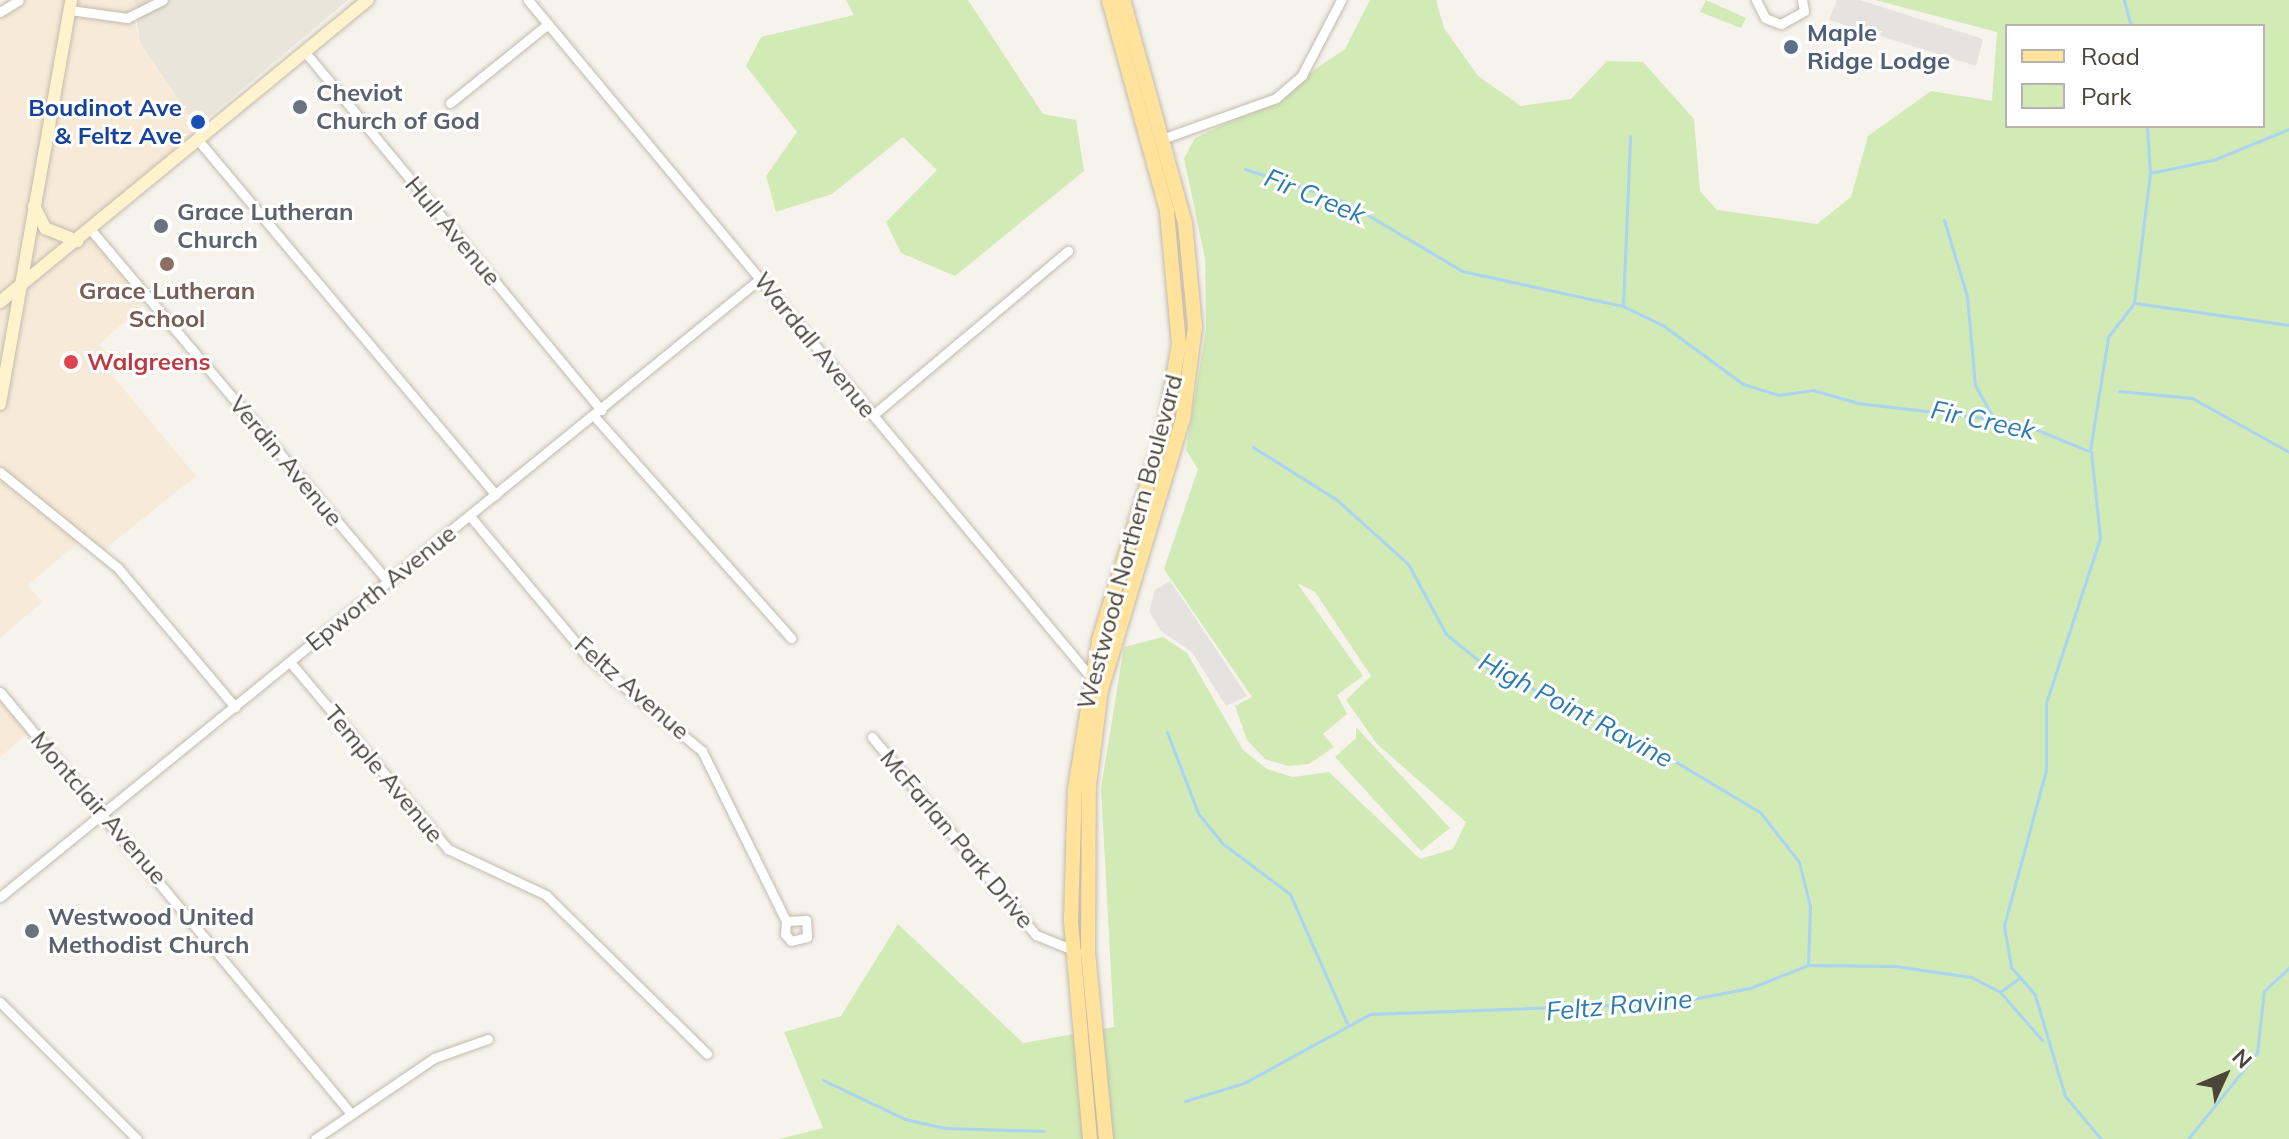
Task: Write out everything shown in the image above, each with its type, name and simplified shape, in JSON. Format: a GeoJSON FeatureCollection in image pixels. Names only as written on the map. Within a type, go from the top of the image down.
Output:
{"type":"FeatureCollection","features":[{"type":"Feature","properties":{"kind":"main road","name":"Westwood Northern Boulevard"},"geometry":{"type":"LineString","coordinates":[[1106,1139],[1081,952],[1089,786],[1101,690],[1189,390],[1192,266],[1109,0]]}},
{"type":"Feature","properties":{"kind":"main road","name":"Westwood Northern Boulevard"},"geometry":{"type":"LineString","coordinates":[[1090,1139],[1075,789],[1090,677],[1164,431],[1179,344],[1175,255],[1155,141],[1123,0]]}},
{"type":"Feature","properties":{"kind":"street"},"geometry":{"type":"LineString","coordinates":[[0,12],[19,0]]}},
{"type":"Feature","properties":{"kind":"street"},"geometry":{"type":"LineString","coordinates":[[0,404],[71,5],[127,18],[163,0]]}},
{"type":"Feature","properties":{"kind":"street"},"geometry":{"type":"LineString","coordinates":[[0,302],[368,0]]}},
{"type":"Feature","properties":{"kind":"street","name":"Wardall Avenue"},"geometry":{"type":"LineString","coordinates":[[528,0],[1101,690]]}},
{"type":"Feature","properties":{"kind":"street"},"geometry":{"type":"LineString","coordinates":[[1155,141],[1276,98],[1302,75],[1341,0]]}},
{"type":"Feature","properties":{"kind":"street"},"geometry":{"type":"LineString","coordinates":[[1756,0],[1765,18],[1781,24],[1804,11],[1802,0]]}},
{"type":"Feature","properties":{"kind":"street"},"geometry":{"type":"LineString","coordinates":[[450,103],[548,24]]}},
{"type":"Feature","properties":{"kind":"street","name":"Hull Avenue"},"geometry":{"type":"LineString","coordinates":[[305,52],[598,413],[791,638]]}},
{"type":"Feature","properties":{"kind":"street"},"geometry":{"type":"LineString","coordinates":[[198,140],[496,495]]}},
{"type":"Feature","properties":{"kind":"street"},"geometry":{"type":"LineString","coordinates":[[34,205],[45,228],[77,241]]}},
{"type":"Feature","properties":{"kind":"street","name":"Verdin Avenue"},"geometry":{"type":"LineString","coordinates":[[91,230],[388,582]]}},
{"type":"Feature","properties":{"kind":"street"},"geometry":{"type":"LineString","coordinates":[[873,415],[1068,251]]}},
{"type":"Feature","properties":{"kind":"street","name":"Epworth Avenue"},"geometry":{"type":"LineString","coordinates":[[0,897],[761,278]]}},
{"type":"Feature","properties":{"kind":"street"},"geometry":{"type":"LineString","coordinates":[[0,341],[9,359]]}},
{"type":"Feature","properties":{"kind":"street"},"geometry":{"type":"LineString","coordinates":[[0,472],[118,568],[235,707]]}},
{"type":"Feature","properties":{"kind":"street","name":"Feltz Avenue"},"geometry":{"type":"LineString","coordinates":[[470,516],[588,657],[702,751],[786,921]]}},
{"type":"Feature","properties":{"kind":"street","name":"Temple Avenue"},"geometry":{"type":"LineString","coordinates":[[290,662],[437,839],[475,865],[546,895],[707,1054]]}},
{"type":"Feature","properties":{"kind":"street","name":"Montclair Avenue"},"geometry":{"type":"LineString","coordinates":[[0,692],[105,813],[348,1110]]}},
{"type":"Feature","properties":{"kind":"street","name":"McFarlan Park Drive"},"geometry":{"type":"LineString","coordinates":[[872,737],[1036,935],[1081,952]]}},
{"type":"Feature","properties":{"kind":"street"},"geometry":{"type":"LineString","coordinates":[[0,1002],[137,1139]]}},
{"type":"Feature","properties":{"kind":"street"},"geometry":{"type":"LineString","coordinates":[[315,1139],[348,1110],[362,1109],[446,1051],[488,1039]]}},
{"type":"Feature","properties":{"kind":"shaded area"},"geometry":{"type":"Polygon","coordinates":[[[8,0],[134,0],[142,13],[134,17],[140,43],[203,136],[91,230],[149,299],[100,344],[109,355],[101,362],[196,476],[100,553],[82,539],[28,585],[42,602],[0,638],[0,12],[8,0]]]}},
{"type":"Feature","properties":{"kind":"shaded area"},"geometry":{"type":"Polygon","coordinates":[[[134,0],[348,0],[197,127],[140,43],[134,0]]]}},
{"type":"Feature","properties":{"kind":"shaded area"},"geometry":{"type":"Polygon","coordinates":[[[1837,0],[1860,0],[1983,39],[1976,66],[1829,20],[1837,0]]]}},
{"type":"Feature","properties":{"kind":"shaded area"},"geometry":{"type":"Polygon","coordinates":[[[1170,581],[1247,696],[1226,706],[1192,652],[1161,631],[1149,611],[1155,590],[1170,581]]]}},
{"type":"Feature","properties":{"kind":"shaded area"},"geometry":{"type":"Polygon","coordinates":[[[0,692],[32,729],[0,757],[0,692]]]}},
{"type":"Feature","properties":{"kind":"green space"},"geometry":{"type":"Polygon","coordinates":[[[846,0],[968,0],[1043,114],[1076,120],[1084,171],[955,276],[901,253],[886,222],[937,170],[903,137],[832,194],[776,212],[766,176],[797,132],[746,66],[761,37],[854,15],[846,0]]]}},
{"type":"Feature","properties":{"kind":"green space"},"geometry":{"type":"Polygon","coordinates":[[[1370,0],[1436,0],[1444,28],[1478,76],[1521,106],[1571,99],[1607,61],[1643,62],[1694,119],[1700,191],[1717,210],[1817,224],[1851,197],[1868,136],[1931,91],[1992,101],[1997,32],[1875,0],[2289,0],[2289,1139],[779,1139],[823,1128],[784,1032],[841,1016],[898,924],[1023,1043],[1114,1027],[1101,788],[1124,647],[1163,637],[1187,653],[1243,750],[1267,769],[1293,777],[1329,772],[1420,859],[1453,849],[1466,822],[1377,744],[1346,700],[1371,676],[1315,592],[1297,583],[1363,676],[1337,695],[1347,714],[1323,734],[1334,747],[1309,764],[1288,766],[1265,759],[1247,740],[1235,706],[1252,697],[1164,569],[1198,469],[1186,450],[1206,329],[1205,259],[1184,158],[1195,138],[1255,110],[1345,49],[1370,0]]]}},
{"type":"Feature","properties":{"kind":"green space"},"geometry":{"type":"Polygon","coordinates":[[[1706,0],[1746,18],[1741,28],[1700,12],[1706,0]]]}},
{"type":"Feature","properties":{"kind":"green space"},"geometry":{"type":"Polygon","coordinates":[[[1356,727],[1450,828],[1421,851],[1335,757],[1356,738],[1356,727]]]}},
{"type":"Feature","properties":{"kind":"waterway"},"geometry":{"type":"LineString","coordinates":[[2124,0],[2130,24]]}},
{"type":"Feature","properties":{"kind":"waterway"},"geometry":{"type":"LineString","coordinates":[[2090,450],[2108,337],[2134,303],[2150,173],[2147,128]]}},
{"type":"Feature","properties":{"kind":"waterway"},"geometry":{"type":"LineString","coordinates":[[2150,173],[2213,160],[2289,129]]}},
{"type":"Feature","properties":{"kind":"waterway"},"geometry":{"type":"LineString","coordinates":[[1623,306],[1630,136]]}},
{"type":"Feature","properties":{"kind":"waterway","name":"Fir Creek"},"geometry":{"type":"LineString","coordinates":[[1245,169],[1346,202],[1462,271],[1623,306],[1664,326],[1743,384],[1778,395],[1813,390],[1858,403],[2018,422],[2091,452],[2100,538],[2046,703],[2046,770],[2004,926],[2011,967],[2035,995],[2065,1096],[2101,1139]]}},
{"type":"Feature","properties":{"kind":"waterway"},"geometry":{"type":"LineString","coordinates":[[1944,220],[1967,296],[1975,385],[1994,419]]}},
{"type":"Feature","properties":{"kind":"waterway"},"geometry":{"type":"LineString","coordinates":[[2135,303],[2289,325]]}},
{"type":"Feature","properties":{"kind":"waterway"},"geometry":{"type":"LineString","coordinates":[[2119,391],[2192,398],[2289,452]]}},
{"type":"Feature","properties":{"kind":"waterway","name":"High Point Ravine"},"geometry":{"type":"LineString","coordinates":[[1253,447],[1337,500],[1408,564],[1446,634],[1494,673],[1601,717],[1760,812],[1799,862],[1810,906],[1808,965]]}},
{"type":"Feature","properties":{"kind":"waterway"},"geometry":{"type":"LineString","coordinates":[[1167,732],[1198,813],[1222,843],[1290,894],[1347,1023]]}},
{"type":"Feature","properties":{"kind":"waterway","name":"Feltz Ravine"},"geometry":{"type":"LineString","coordinates":[[1185,1101],[1244,1083],[1370,1014],[1672,1003],[1750,988],[1808,965],[1895,966],[1971,977],[2000,992],[2042,1040]]}},
{"type":"Feature","properties":{"kind":"waterway"},"geometry":{"type":"LineString","coordinates":[[2188,1139],[2257,1053],[2264,991],[2289,968]]}},
{"type":"Feature","properties":{"kind":"waterway"},"geometry":{"type":"LineString","coordinates":[[2000,992],[2018,979]]}},
{"type":"Feature","properties":{"kind":"waterway"},"geometry":{"type":"LineString","coordinates":[[823,1080],[905,1119],[945,1128],[1044,1131]]}},
{"type":"Feature","properties":{"kind":"place","name":"Maple Ridge Lodge"},"geometry":{"type":"Point","coordinates":[1791,47]}},
{"type":"Feature","properties":{"kind":"place","name":"Cheviot Church of God"},"geometry":{"type":"Point","coordinates":[300,107]}},
{"type":"Feature","properties":{"kind":"place","name":"Boudinot Ave & Feltz Ave"},"geometry":{"type":"Point","coordinates":[198,122]}},
{"type":"Feature","properties":{"kind":"place","name":"Grace Lutheran Church"},"geometry":{"type":"Point","coordinates":[161,226]}},
{"type":"Feature","properties":{"kind":"place","name":"Grace Lutheran School"},"geometry":{"type":"Point","coordinates":[167,264]}},
{"type":"Feature","properties":{"kind":"place","name":"Walgreens"},"geometry":{"type":"Point","coordinates":[71,362]}},
{"type":"Feature","properties":{"kind":"place","name":"Westwood United Methodist Church"},"geometry":{"type":"Point","coordinates":[32,931]}}]}
